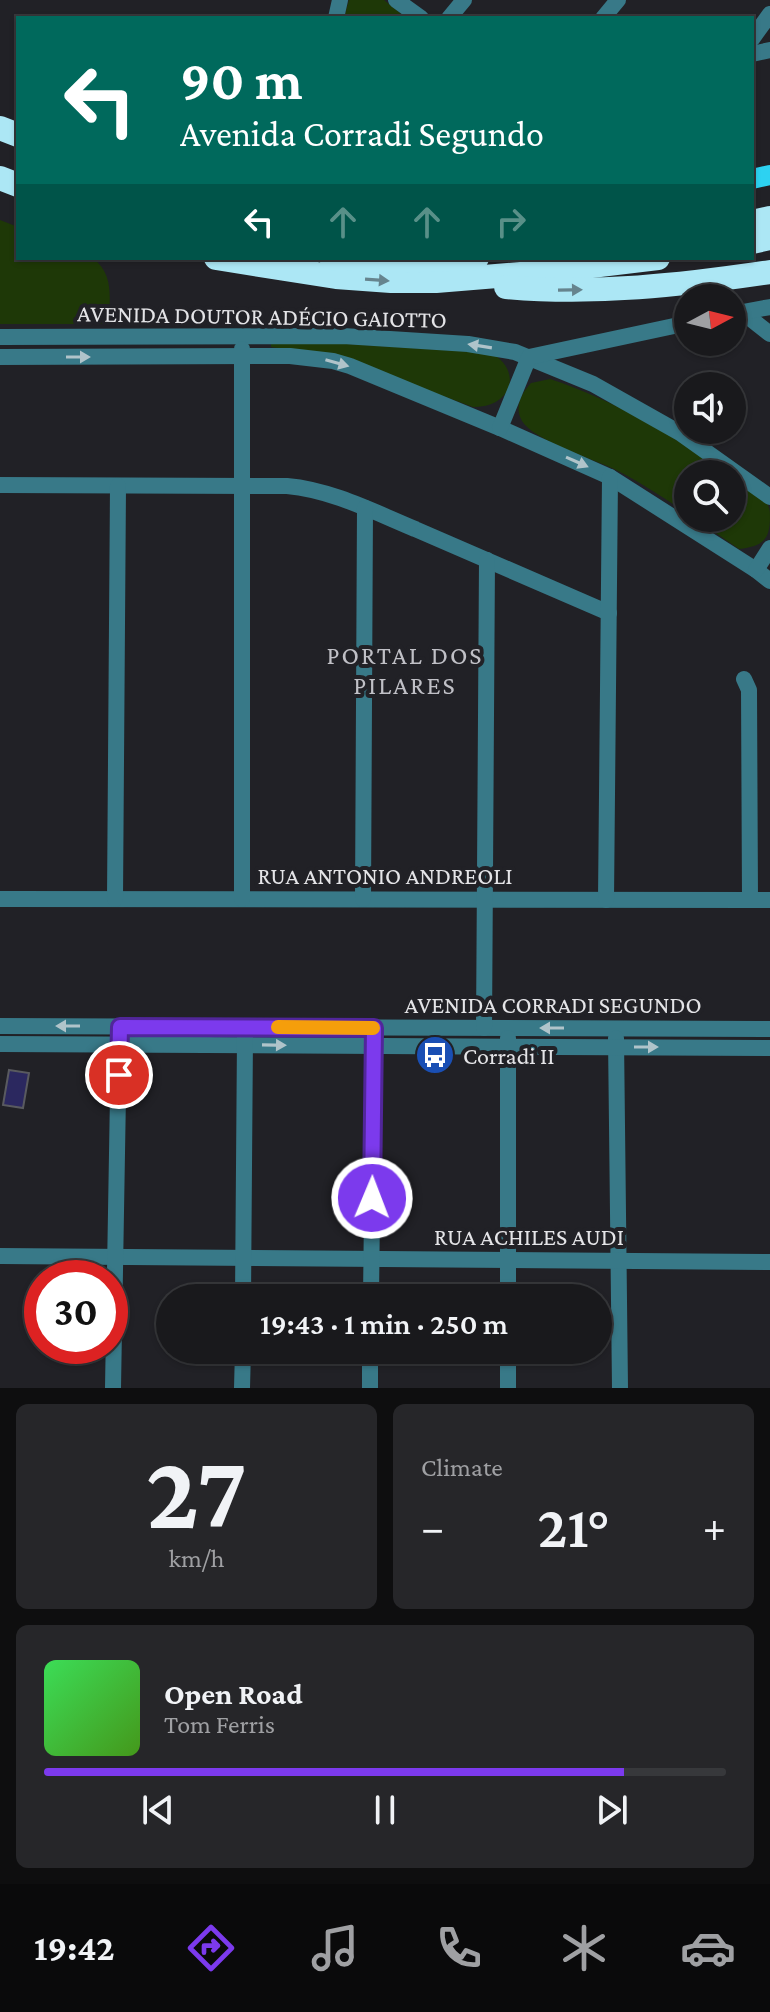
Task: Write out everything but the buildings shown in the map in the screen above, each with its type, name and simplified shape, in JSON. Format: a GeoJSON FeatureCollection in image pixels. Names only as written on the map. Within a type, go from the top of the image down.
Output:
{"type":"FeatureCollection","features":[{"type":"Feature","properties":{"kind":"highway"},"geometry":{"type":"LineString","coordinates":[[229,260],[336,277],[391,281],[436,281],[533,273],[641,260]]}},
{"type":"Feature","properties":{"kind":"highway"},"geometry":{"type":"LineString","coordinates":[[374,260],[422,260]]}},
{"type":"Feature","properties":{"kind":"highway"},"geometry":{"type":"LineString","coordinates":[[436,281],[540,290],[619,289],[695,283],[770,272]]}},
{"type":"Feature","properties":{"kind":"street"},"geometry":{"type":"LineString","coordinates":[[396,0],[418,16]]}},
{"type":"Feature","properties":{"kind":"street"},"geometry":{"type":"LineString","coordinates":[[451,16],[464,0]]}},
{"type":"Feature","properties":{"kind":"street"},"geometry":{"type":"LineString","coordinates":[[605,16],[618,0]]}},
{"type":"Feature","properties":{"kind":"street"},"geometry":{"type":"LineString","coordinates":[[754,36],[770,14]]}},
{"type":"Feature","properties":{"kind":"street"},"geometry":{"type":"LineString","coordinates":[[746,311],[770,307]]}},
{"type":"Feature","properties":{"kind":"street"},"geometry":{"type":"LineString","coordinates":[[746,319],[770,334]]}},
{"type":"Feature","properties":{"kind":"street"},"geometry":{"type":"LineString","coordinates":[[500,428],[529,357],[674,326]]}},
{"type":"Feature","properties":{"kind":"street","name":"AVENIDA DOUTOR ADÉCIO GAIOTTO"},"geometry":{"type":"LineString","coordinates":[[0,337],[343,336],[468,344],[515,352],[593,384],[680,433],[770,497]]}},
{"type":"Feature","properties":{"kind":"street"},"geometry":{"type":"LineString","coordinates":[[242,337],[242,899]]}},
{"type":"Feature","properties":{"kind":"street","name":"AVENIDA DOUTOR ADÉCIO GAIOTTO"},"geometry":{"type":"LineString","coordinates":[[0,357],[242,356],[311,357],[333,361],[500,428],[610,477],[770,581]]}},
{"type":"Feature","properties":{"kind":"street"},"geometry":{"type":"LineString","coordinates":[[606,900],[610,477]]}},
{"type":"Feature","properties":{"kind":"street"},"geometry":{"type":"LineString","coordinates":[[0,485],[308,488],[365,508],[609,613]]}},
{"type":"Feature","properties":{"kind":"street"},"geometry":{"type":"LineString","coordinates":[[115,899],[118,486]]}},
{"type":"Feature","properties":{"kind":"street"},"geometry":{"type":"LineString","coordinates":[[363,899],[365,508]]}},
{"type":"Feature","properties":{"kind":"street"},"geometry":{"type":"LineString","coordinates":[[756,570],[770,548]]}},
{"type":"Feature","properties":{"kind":"street"},"geometry":{"type":"LineString","coordinates":[[484,1028],[487,560]]}},
{"type":"Feature","properties":{"kind":"street"},"geometry":{"type":"LineString","coordinates":[[744,679],[749,690],[750,900]]}},
{"type":"Feature","properties":{"kind":"street","name":"RUA ANTONIO ANDREOLI"},"geometry":{"type":"LineString","coordinates":[[0,899],[770,900]]}},
{"type":"Feature","properties":{"kind":"street","name":"AVENIDA CORRADI SEGUNDO"},"geometry":{"type":"LineString","coordinates":[[0,1026],[770,1029]]}},
{"type":"Feature","properties":{"kind":"street"},"geometry":{"type":"LineString","coordinates":[[113,1388],[120,1027]]}},
{"type":"Feature","properties":{"kind":"street"},"geometry":{"type":"LineString","coordinates":[[243,1284],[245,1027]]}},
{"type":"Feature","properties":{"kind":"street"},"geometry":{"type":"LineString","coordinates":[[371,1284],[374,1028]]}},
{"type":"Feature","properties":{"kind":"street"},"geometry":{"type":"LineString","coordinates":[[508,1028],[508,1284]]}},
{"type":"Feature","properties":{"kind":"street"},"geometry":{"type":"LineString","coordinates":[[616,1028],[620,1388]]}},
{"type":"Feature","properties":{"kind":"street","name":"AVENIDA CORRADI SEGUNDO"},"geometry":{"type":"LineString","coordinates":[[0,1044],[770,1048]]}},
{"type":"Feature","properties":{"kind":"street","name":"RUA ACHILES AUDI"},"geometry":{"type":"LineString","coordinates":[[0,1256],[770,1262]]}},
{"type":"Feature","properties":{"kind":"street"},"geometry":{"type":"LineString","coordinates":[[242,1388],[243,1364]]}},
{"type":"Feature","properties":{"kind":"street"},"geometry":{"type":"LineString","coordinates":[[370,1364],[370,1388]]}},
{"type":"Feature","properties":{"kind":"street"},"geometry":{"type":"LineString","coordinates":[[508,1364],[508,1388]]}},
{"type":"Feature","properties":{"kind":"green space"},"geometry":{"type":"Polygon","coordinates":[[[349,0],[384,0],[404,16],[345,16],[349,0]]]}},
{"type":"Feature","properties":{"kind":"green space"},"geometry":{"type":"Polygon","coordinates":[[[0,220],[16,226],[16,260],[95,260],[105,272],[110,296],[109,324],[0,324],[0,220]]]}},
{"type":"Feature","properties":{"kind":"green space"},"geometry":{"type":"Polygon","coordinates":[[[331,343],[492,353],[508,370],[508,388],[496,402],[473,407],[334,356],[271,347],[271,344],[331,343]]]}},
{"type":"Feature","properties":{"kind":"green space"},"geometry":{"type":"Polygon","coordinates":[[[550,379],[597,397],[642,420],[674,439],[674,444],[683,444],[706,460],[674,460],[674,505],[624,474],[550,442],[528,428],[522,421],[519,406],[531,383],[550,379]]]}},
{"type":"Feature","properties":{"kind":"green space"},"geometry":{"type":"Polygon","coordinates":[[[746,486],[765,501],[769,508],[770,525],[763,541],[739,549],[714,532],[746,532],[746,486]]]}},
{"type":"Feature","properties":{"kind":"slow traffic"},"geometry":{"type":"LineString","coordinates":[[278,1027],[373,1028]]}},
{"type":"Feature","properties":{"kind":"place","name":"Corradi II"},"geometry":{"type":"Point","coordinates":[435,1055]}},
{"type":"Feature","properties":{"kind":"district","name":"PORTAL DOS PILARES"},"geometry":{"type":"Point","coordinates":[405,670]}},
{"type":"Feature","properties":{"kind":"route"},"geometry":{"type":"LineString","coordinates":[[119,1075],[120,1027],[374,1028],[372,1198]]}}]}
